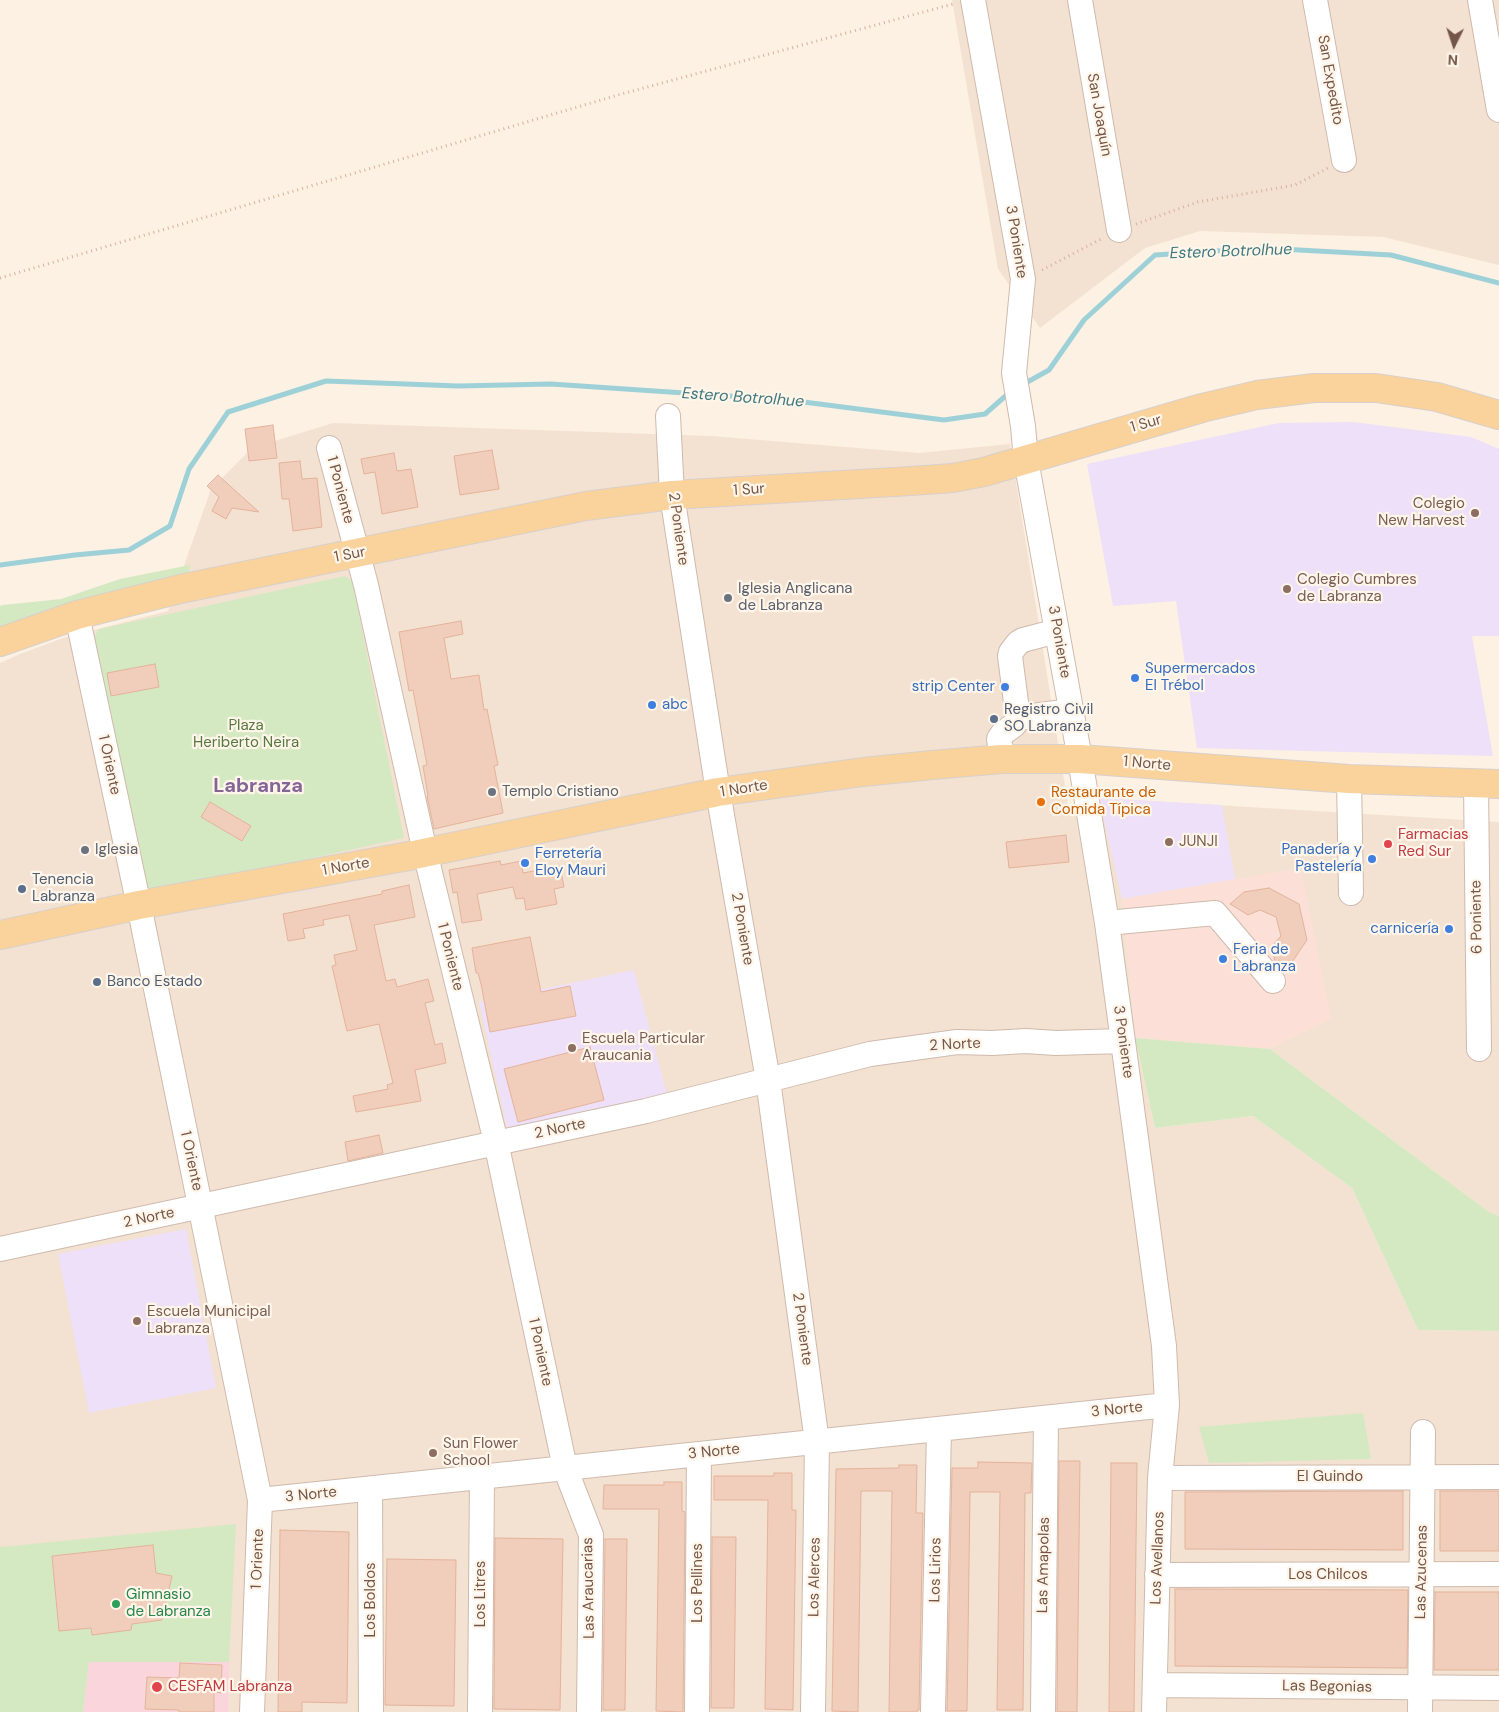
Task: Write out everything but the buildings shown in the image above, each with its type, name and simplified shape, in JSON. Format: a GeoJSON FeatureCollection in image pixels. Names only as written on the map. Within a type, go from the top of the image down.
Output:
{"type":"FeatureCollection","features":[{"type":"Feature","properties":{"kind":"main road","name":"1 Sur"},"geometry":{"type":"LineString","coordinates":[[0,642],[77,615],[180,589],[586,506],[672,495],[845,486],[953,478],[984,472],[1230,400],[1285,390],[1345,387],[1406,392],[1462,403],[1499,415]]}},
{"type":"Feature","properties":{"kind":"main road","name":"1 Norte"},"geometry":{"type":"LineString","coordinates":[[0,935],[138,905],[425,852],[718,792],[863,772],[1002,759],[1080,759],[1349,779],[1487,784]]}},
{"type":"Feature","properties":{"kind":"street","name":"San Joaquín"},"geometry":{"type":"LineString","coordinates":[[1080,0],[1119,230]]}},
{"type":"Feature","properties":{"kind":"street","name":"San Expedito"},"geometry":{"type":"LineString","coordinates":[[1315,0],[1344,160]]}},
{"type":"Feature","properties":{"kind":"street"},"geometry":{"type":"LineString","coordinates":[[1480,0],[1499,110]]}},
{"type":"Feature","properties":{"kind":"street","name":"3 Poniente"},"geometry":{"type":"LineString","coordinates":[[966,1],[1023,279],[1014,373],[1023,426],[1026,460],[1080,759],[1107,923],[1164,1346],[1167,1405]]}},
{"type":"Feature","properties":{"kind":"street","name":"2 Poniente"},"geometry":{"type":"LineString","coordinates":[[668,416],[672,495],[718,792],[768,1080],[817,1442]]}},
{"type":"Feature","properties":{"kind":"street","name":"1 Poniente"},"geometry":{"type":"LineString","coordinates":[[329,448],[366,585],[425,852],[496,1142],[565,1468]]}},
{"type":"Feature","properties":{"kind":"street","name":"1 Oriente"},"geometry":{"type":"LineString","coordinates":[[77,615],[201,1207],[260,1500],[252,1712]]}},
{"type":"Feature","properties":{"kind":"street"},"geometry":{"type":"LineString","coordinates":[[1002,759],[999,739],[1003,733],[1014,726],[1018,718],[1010,656],[1018,643],[1023,640],[1057,630]]}},
{"type":"Feature","properties":{"kind":"street"},"geometry":{"type":"LineString","coordinates":[[1018,718],[1071,711]]}},
{"type":"Feature","properties":{"kind":"street"},"geometry":{"type":"LineString","coordinates":[[1349,779],[1351,894]]}},
{"type":"Feature","properties":{"kind":"street","name":"6 Poniente"},"geometry":{"type":"LineString","coordinates":[[1479,1050],[1487,784]]}},
{"type":"Feature","properties":{"kind":"street"},"geometry":{"type":"LineString","coordinates":[[1107,923],[1215,913],[1273,981]]}},
{"type":"Feature","properties":{"kind":"street","name":"2 Norte"},"geometry":{"type":"LineString","coordinates":[[0,1249],[646,1110],[870,1054],[957,1042],[992,1043],[1026,1041],[1056,1043],[1122,1041]]}},
{"type":"Feature","properties":{"kind":"street","name":"3 Norte"},"geometry":{"type":"LineString","coordinates":[[260,1500],[1167,1405]]}},
{"type":"Feature","properties":{"kind":"street","name":"Los Avellanos"},"geometry":{"type":"LineString","coordinates":[[1154,1712],[1160,1478],[1167,1405]]}},
{"type":"Feature","properties":{"kind":"street","name":"Las Amapolas"},"geometry":{"type":"LineString","coordinates":[[1043,1712],[1046,1418]]}},
{"type":"Feature","properties":{"kind":"street","name":"Los Lirios"},"geometry":{"type":"LineString","coordinates":[[933,1712],[939,1429]]}},
{"type":"Feature","properties":{"kind":"street","name":"Las Azucenas"},"geometry":{"type":"LineString","coordinates":[[1420,1712],[1423,1432]]}},
{"type":"Feature","properties":{"kind":"street","name":"Los Alerces"},"geometry":{"type":"LineString","coordinates":[[813,1712],[817,1442]]}},
{"type":"Feature","properties":{"kind":"street","name":"Los Pellines"},"geometry":{"type":"LineString","coordinates":[[697,1712],[699,1454]]}},
{"type":"Feature","properties":{"kind":"street","name":"Las Araucarias"},"geometry":{"type":"LineString","coordinates":[[565,1468],[590,1535],[589,1712]]}},
{"type":"Feature","properties":{"kind":"street","name":"Los Litres"},"geometry":{"type":"LineString","coordinates":[[480,1712],[482,1477]]}},
{"type":"Feature","properties":{"kind":"street","name":"El Guindo"},"geometry":{"type":"LineString","coordinates":[[1160,1478],[1499,1477]]}},
{"type":"Feature","properties":{"kind":"street","name":"Los Boldos"},"geometry":{"type":"LineString","coordinates":[[370,1488],[372,1712]]}},
{"type":"Feature","properties":{"kind":"street","name":"Los Chilcos"},"geometry":{"type":"LineString","coordinates":[[1157,1575],[1499,1574]]}},
{"type":"Feature","properties":{"kind":"street","name":"Las Begonias"},"geometry":{"type":"LineString","coordinates":[[1155,1685],[1499,1688]]}},
{"type":"Feature","properties":{"kind":"path"},"geometry":{"type":"LineString","coordinates":[[0,278],[618,95],[966,1]]}},
{"type":"Feature","properties":{"kind":"path"},"geometry":{"type":"LineString","coordinates":[[1023,279],[1119,230],[1198,202],[1295,185],[1344,160]]}},
{"type":"Feature","properties":{"kind":"shaded area"},"geometry":{"type":"Polygon","coordinates":[[[952,0],[1499,0],[1499,265],[1383,237],[1200,231],[1145,248],[1040,328],[998,269],[952,0]]]}},
{"type":"Feature","properties":{"kind":"shaded area","name":"Colegio Cumbres de Labranza"},"geometry":{"type":"Polygon","coordinates":[[[1353,422],[1471,437],[1499,449],[1499,636],[1472,636],[1493,756],[1197,748],[1176,601],[1113,606],[1087,464],[1279,423],[1353,422]]]}},
{"type":"Feature","properties":{"kind":"shaded area"},"geometry":{"type":"Polygon","coordinates":[[[333,423],[711,436],[919,453],[1010,444],[1068,805],[1099,798],[1499,822],[1499,1216],[1489,1212],[1270,1049],[1135,1038],[1155,1128],[1253,1116],[1352,1188],[1418,1330],[1499,1331],[1499,1712],[0,1712],[0,663],[63,638],[168,611],[211,489],[252,448],[333,423]]]}},
{"type":"Feature","properties":{"kind":"shaded area","name":"JUNJI"},"geometry":{"type":"Polygon","coordinates":[[[1099,798],[1222,805],[1235,879],[1122,899],[1099,798]]]}},
{"type":"Feature","properties":{"kind":"shaded area","name":"Feria de Labranza"},"geometry":{"type":"Polygon","coordinates":[[[1301,868],[1331,1019],[1270,1049],[1135,1038],[1122,899],[1301,868]]]}},
{"type":"Feature","properties":{"kind":"shaded area","name":"Escuela Particular Araucania"},"geometry":{"type":"Polygon","coordinates":[[[634,970],[667,1094],[507,1128],[479,1002],[634,970]]]}},
{"type":"Feature","properties":{"kind":"shaded area","name":"Escuela Municipal Labranza"},"geometry":{"type":"Polygon","coordinates":[[[186,1229],[216,1388],[89,1413],[58,1254],[186,1229]]]}},
{"type":"Feature","properties":{"kind":"shaded area","name":"CESFAM Labranza"},"geometry":{"type":"Polygon","coordinates":[[[89,1662],[229,1662],[228,1712],[83,1712],[89,1662]]]}},
{"type":"Feature","properties":{"kind":"green space"},"geometry":{"type":"Polygon","coordinates":[[[190,565],[188,578],[0,627],[0,606],[3,605],[61,599],[120,579],[190,565]]]}},
{"type":"Feature","properties":{"kind":"green space","name":"Plaza Heriberto Neira"},"geometry":{"type":"Polygon","coordinates":[[[345,576],[352,581],[404,838],[152,893],[140,883],[92,641],[99,629],[345,576]]]}},
{"type":"Feature","properties":{"kind":"green space"},"geometry":{"type":"Polygon","coordinates":[[[1135,1038],[1270,1049],[1489,1212],[1499,1216],[1499,1331],[1418,1330],[1352,1188],[1253,1116],[1155,1128],[1135,1038]]]}},
{"type":"Feature","properties":{"kind":"green space"},"geometry":{"type":"Polygon","coordinates":[[[1363,1413],[1371,1459],[1209,1463],[1199,1427],[1363,1413]]]}},
{"type":"Feature","properties":{"kind":"green space","name":"Gimnasio de Labranza"},"geometry":{"type":"Polygon","coordinates":[[[236,1524],[229,1662],[89,1662],[83,1712],[0,1712],[0,1547],[236,1524]]]}},
{"type":"Feature","properties":{"kind":"waterway","name":"Estero Botrolhue"},"geometry":{"type":"LineString","coordinates":[[1022,385],[1049,370],[1084,320],[1155,255],[1262,248],[1391,255],[1499,283]]}},
{"type":"Feature","properties":{"kind":"waterway","name":"Estero Botrolhue"},"geometry":{"type":"LineString","coordinates":[[0,565],[129,550],[170,526],[189,469],[228,412],[326,381],[458,386],[551,384],[788,400],[944,420],[985,414],[1010,392]]}},
{"type":"Feature","properties":{"kind":"place","name":"Colegio New Harvest"},"geometry":{"type":"Point","coordinates":[1475,513]}},
{"type":"Feature","properties":{"kind":"place","name":"Colegio Cumbres de Labranza"},"geometry":{"type":"Point","coordinates":[1287,589]}},
{"type":"Feature","properties":{"kind":"place","name":"Iglesia Anglicana de Labranza"},"geometry":{"type":"Point","coordinates":[728,598]}},
{"type":"Feature","properties":{"kind":"place","name":"Supermercados El Trébol"},"geometry":{"type":"Point","coordinates":[1135,678]}},
{"type":"Feature","properties":{"kind":"place","name":"strip Center"},"geometry":{"type":"Point","coordinates":[1005,687]}},
{"type":"Feature","properties":{"kind":"place","name":"abc"},"geometry":{"type":"Point","coordinates":[652,705]}},
{"type":"Feature","properties":{"kind":"place","name":"Registro Civil SO Labranza"},"geometry":{"type":"Point","coordinates":[994,719]}},
{"type":"Feature","properties":{"kind":"place","name":"Templo Cristiano"},"geometry":{"type":"Point","coordinates":[492,792]}},
{"type":"Feature","properties":{"kind":"place","name":"Restaurante de Comida Típica"},"geometry":{"type":"Point","coordinates":[1041,802]}},
{"type":"Feature","properties":{"kind":"place","name":"JUNJI"},"geometry":{"type":"Point","coordinates":[1169,842]}},
{"type":"Feature","properties":{"kind":"place","name":"Farmacias Red Sur"},"geometry":{"type":"Point","coordinates":[1388,844]}},
{"type":"Feature","properties":{"kind":"place","name":"Iglesia"},"geometry":{"type":"Point","coordinates":[85,850]}},
{"type":"Feature","properties":{"kind":"place","name":"Panadería y Pastelería"},"geometry":{"type":"Point","coordinates":[1372,859]}},
{"type":"Feature","properties":{"kind":"place","name":"Ferretería Eloy Mauri"},"geometry":{"type":"Point","coordinates":[525,863]}},
{"type":"Feature","properties":{"kind":"place","name":"Tenencia Labranza"},"geometry":{"type":"Point","coordinates":[22,889]}},
{"type":"Feature","properties":{"kind":"place","name":"carnicería"},"geometry":{"type":"Point","coordinates":[1449,929]}},
{"type":"Feature","properties":{"kind":"place","name":"Feria de Labranza"},"geometry":{"type":"Point","coordinates":[1223,959]}},
{"type":"Feature","properties":{"kind":"place","name":"Banco Estado"},"geometry":{"type":"Point","coordinates":[97,982]}},
{"type":"Feature","properties":{"kind":"place","name":"Escuela Particular Araucania"},"geometry":{"type":"Point","coordinates":[572,1048]}},
{"type":"Feature","properties":{"kind":"place","name":"Escuela Municipal Labranza"},"geometry":{"type":"Point","coordinates":[137,1321]}},
{"type":"Feature","properties":{"kind":"place","name":"Sun Flower School"},"geometry":{"type":"Point","coordinates":[433,1453]}},
{"type":"Feature","properties":{"kind":"place","name":"Gimnasio de Labranza"},"geometry":{"type":"Point","coordinates":[116,1604]}},
{"type":"Feature","properties":{"kind":"place","name":"CESFAM Labranza"},"geometry":{"type":"Point","coordinates":[157,1687]}},
{"type":"Feature","properties":{"kind":"district","name":"Labranza"},"geometry":{"type":"Point","coordinates":[258,787]}}]}
